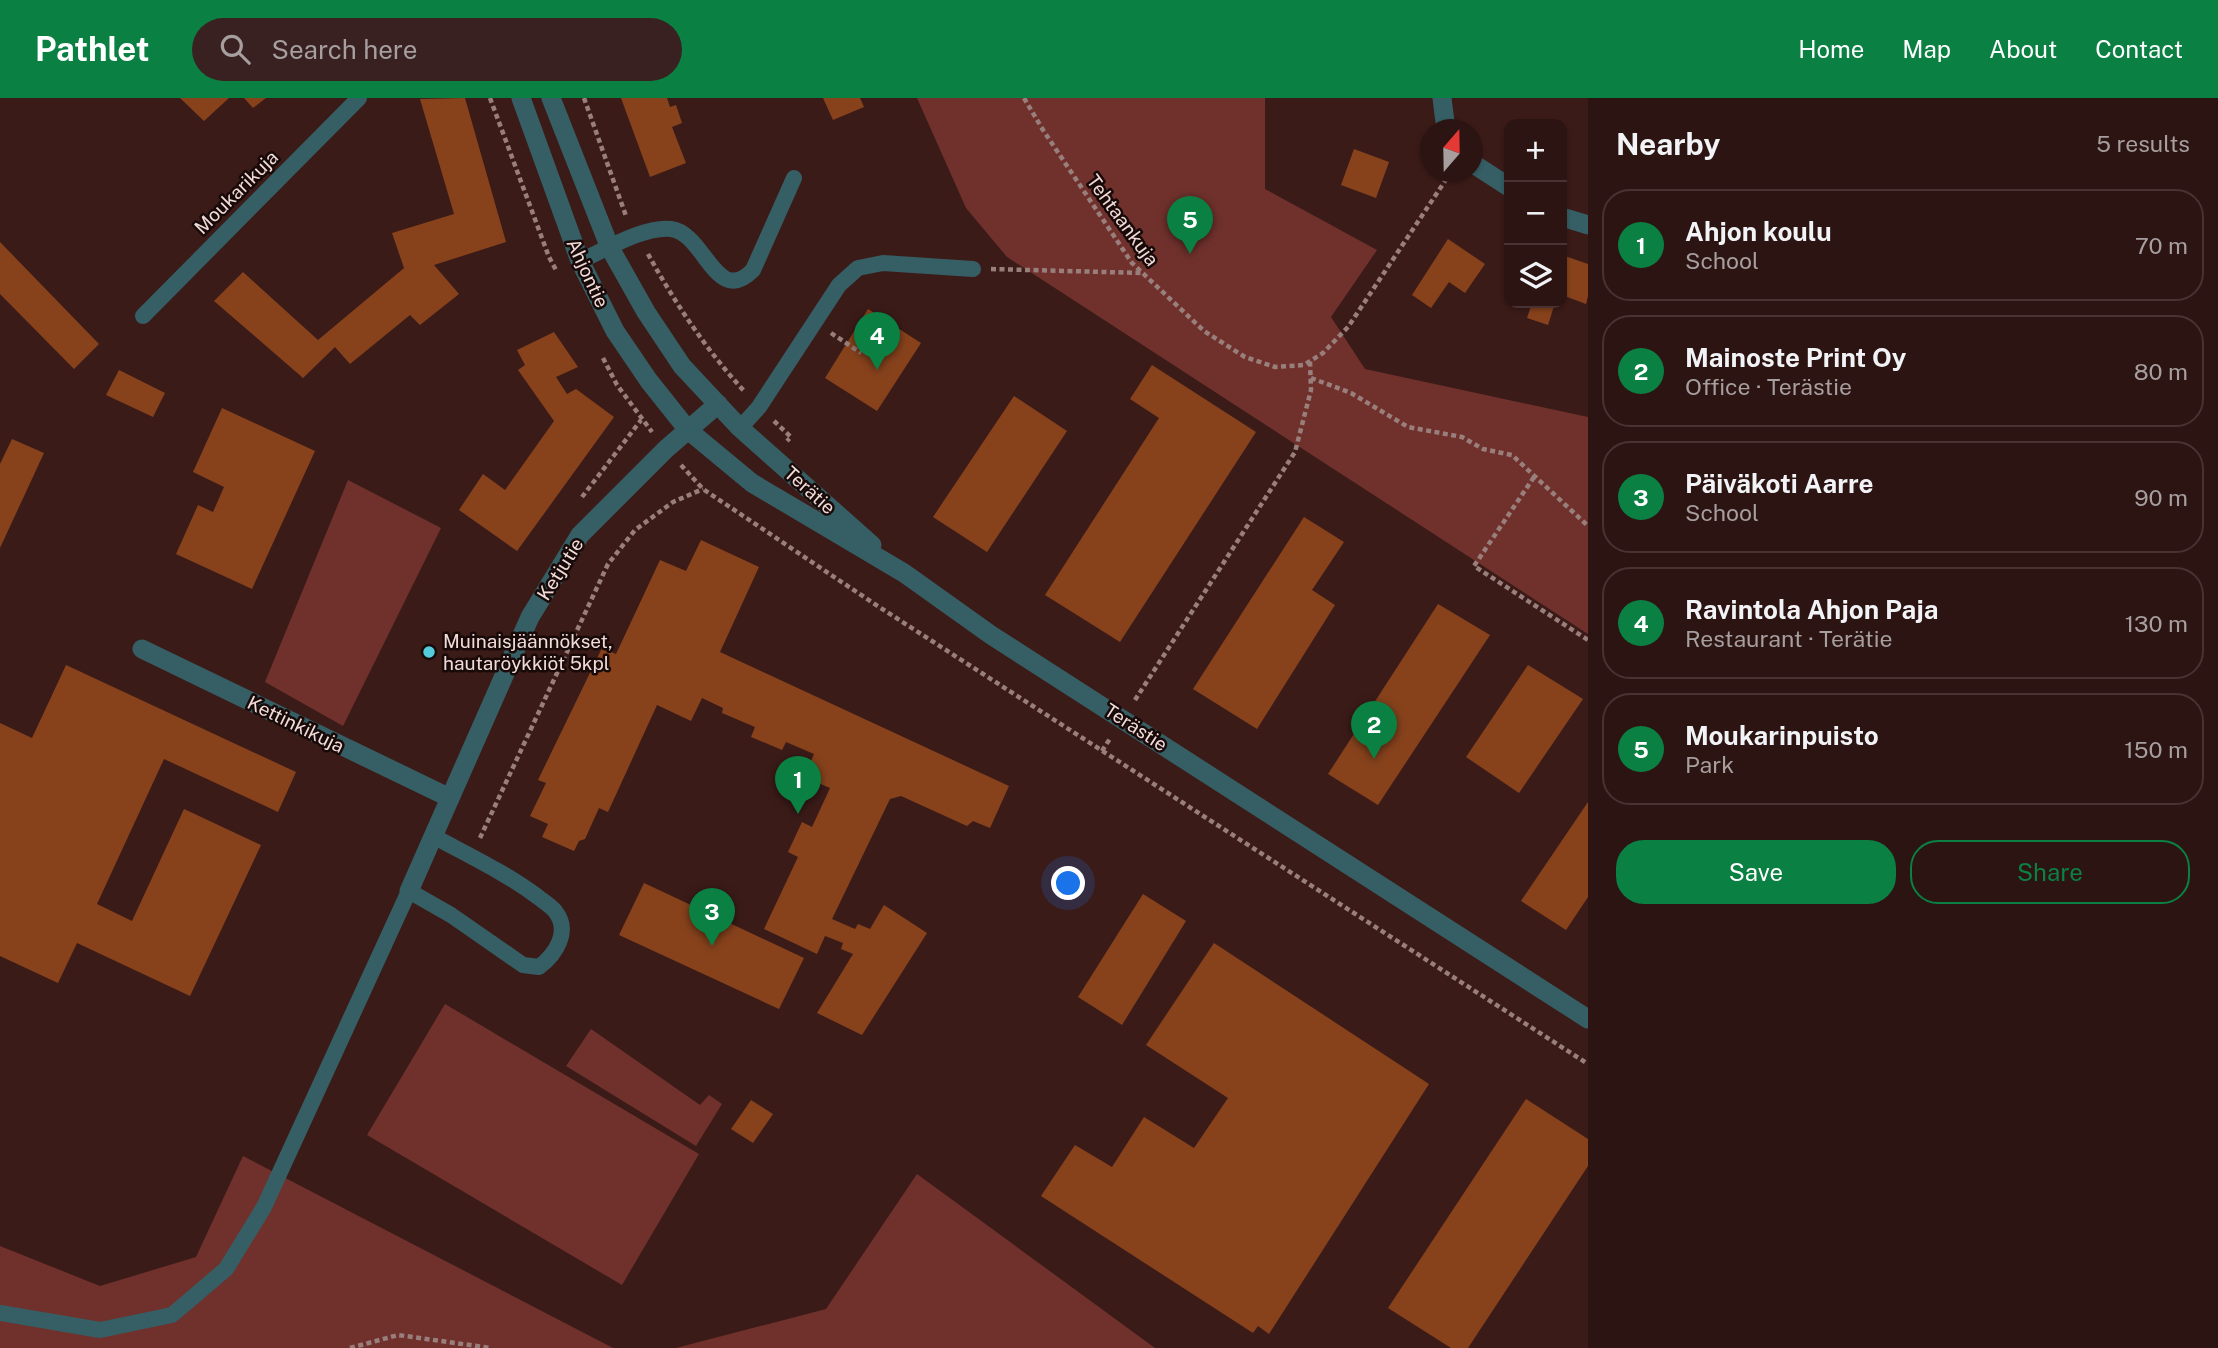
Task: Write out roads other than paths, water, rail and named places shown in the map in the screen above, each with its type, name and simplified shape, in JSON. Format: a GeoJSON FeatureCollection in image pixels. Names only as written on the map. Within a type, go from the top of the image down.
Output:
{"type":"FeatureCollection","features":[{"type":"Feature","properties":{"kind":"street","name":"Ahjontie"},"geometry":{"type":"LineString","coordinates":[[521,98],[580,261],[615,331],[649,381],[688,430]]}},
{"type":"Feature","properties":{"kind":"street","name":"Ahjontie"},"geometry":{"type":"LineString","coordinates":[[551,98],[610,247],[646,312],[682,366],[718,404]]}},
{"type":"Feature","properties":{"kind":"street"},"geometry":{"type":"LineString","coordinates":[[1442,98],[1445,119]]}},
{"type":"Feature","properties":{"kind":"street"},"geometry":{"type":"LineString","coordinates":[[1483,170],[1504,184]]}},
{"type":"Feature","properties":{"kind":"street"},"geometry":{"type":"LineString","coordinates":[[1567,219],[1588,225]]}},
{"type":"Feature","properties":{"kind":"street","name":"Terätie"},"geometry":{"type":"LineString","coordinates":[[718,404],[740,428],[904,573]]}},
{"type":"Feature","properties":{"kind":"street","name":"Ketjutie"},"geometry":{"type":"LineString","coordinates":[[409,891],[530,617],[580,535],[666,449],[718,404]]}},
{"type":"Feature","properties":{"kind":"street","name":"Terästie"},"geometry":{"type":"LineString","coordinates":[[688,430],[752,483],[904,573],[991,635],[1588,1019]]}},
{"type":"Feature","properties":{"kind":"street","name":"Kettinkikuja"},"geometry":{"type":"LineString","coordinates":[[142,649],[450,798]]}},
{"type":"Feature","properties":{"kind":"lane","name":"Moukarikuja"},"geometry":{"type":"LineString","coordinates":[[143,316],[359,98]]}},
{"type":"Feature","properties":{"kind":"lane"},"geometry":{"type":"LineString","coordinates":[[580,261],[637,236],[673,229],[686,235],[698,246],[717,273],[726,280],[746,278],[753,270],[794,178]]}},
{"type":"Feature","properties":{"kind":"lane"},"geometry":{"type":"LineString","coordinates":[[740,428],[759,407],[839,285],[858,268],[883,263],[973,269]]}},
{"type":"Feature","properties":{"kind":"lane"},"geometry":{"type":"LineString","coordinates":[[0,1313],[100,1329],[172,1315],[226,1269],[264,1207],[409,891],[450,915],[523,965],[539,967],[552,957],[560,939],[561,924],[555,910],[528,890],[433,836]]}},
{"type":"Feature","properties":{"kind":"place","name":"Moukarinpuisto"},"geometry":{"type":"Point","coordinates":[1190,254]}},
{"type":"Feature","properties":{"kind":"place","name":"Ravintola Ahjon Paja"},"geometry":{"type":"Point","coordinates":[877,370]}},
{"type":"Feature","properties":{"kind":"place","name":"Muinaisjäännökset, hautaröykkiöt 5kpl"},"geometry":{"type":"Point","coordinates":[429,652]}},
{"type":"Feature","properties":{"kind":"place","name":"Mainoste Print Oy"},"geometry":{"type":"Point","coordinates":[1374,759]}},
{"type":"Feature","properties":{"kind":"place","name":"Ahjon koulu"},"geometry":{"type":"Point","coordinates":[798,814]}},
{"type":"Feature","properties":{"kind":"place","name":"Päiväkoti Aarre"},"geometry":{"type":"Point","coordinates":[712,946]}}]}
